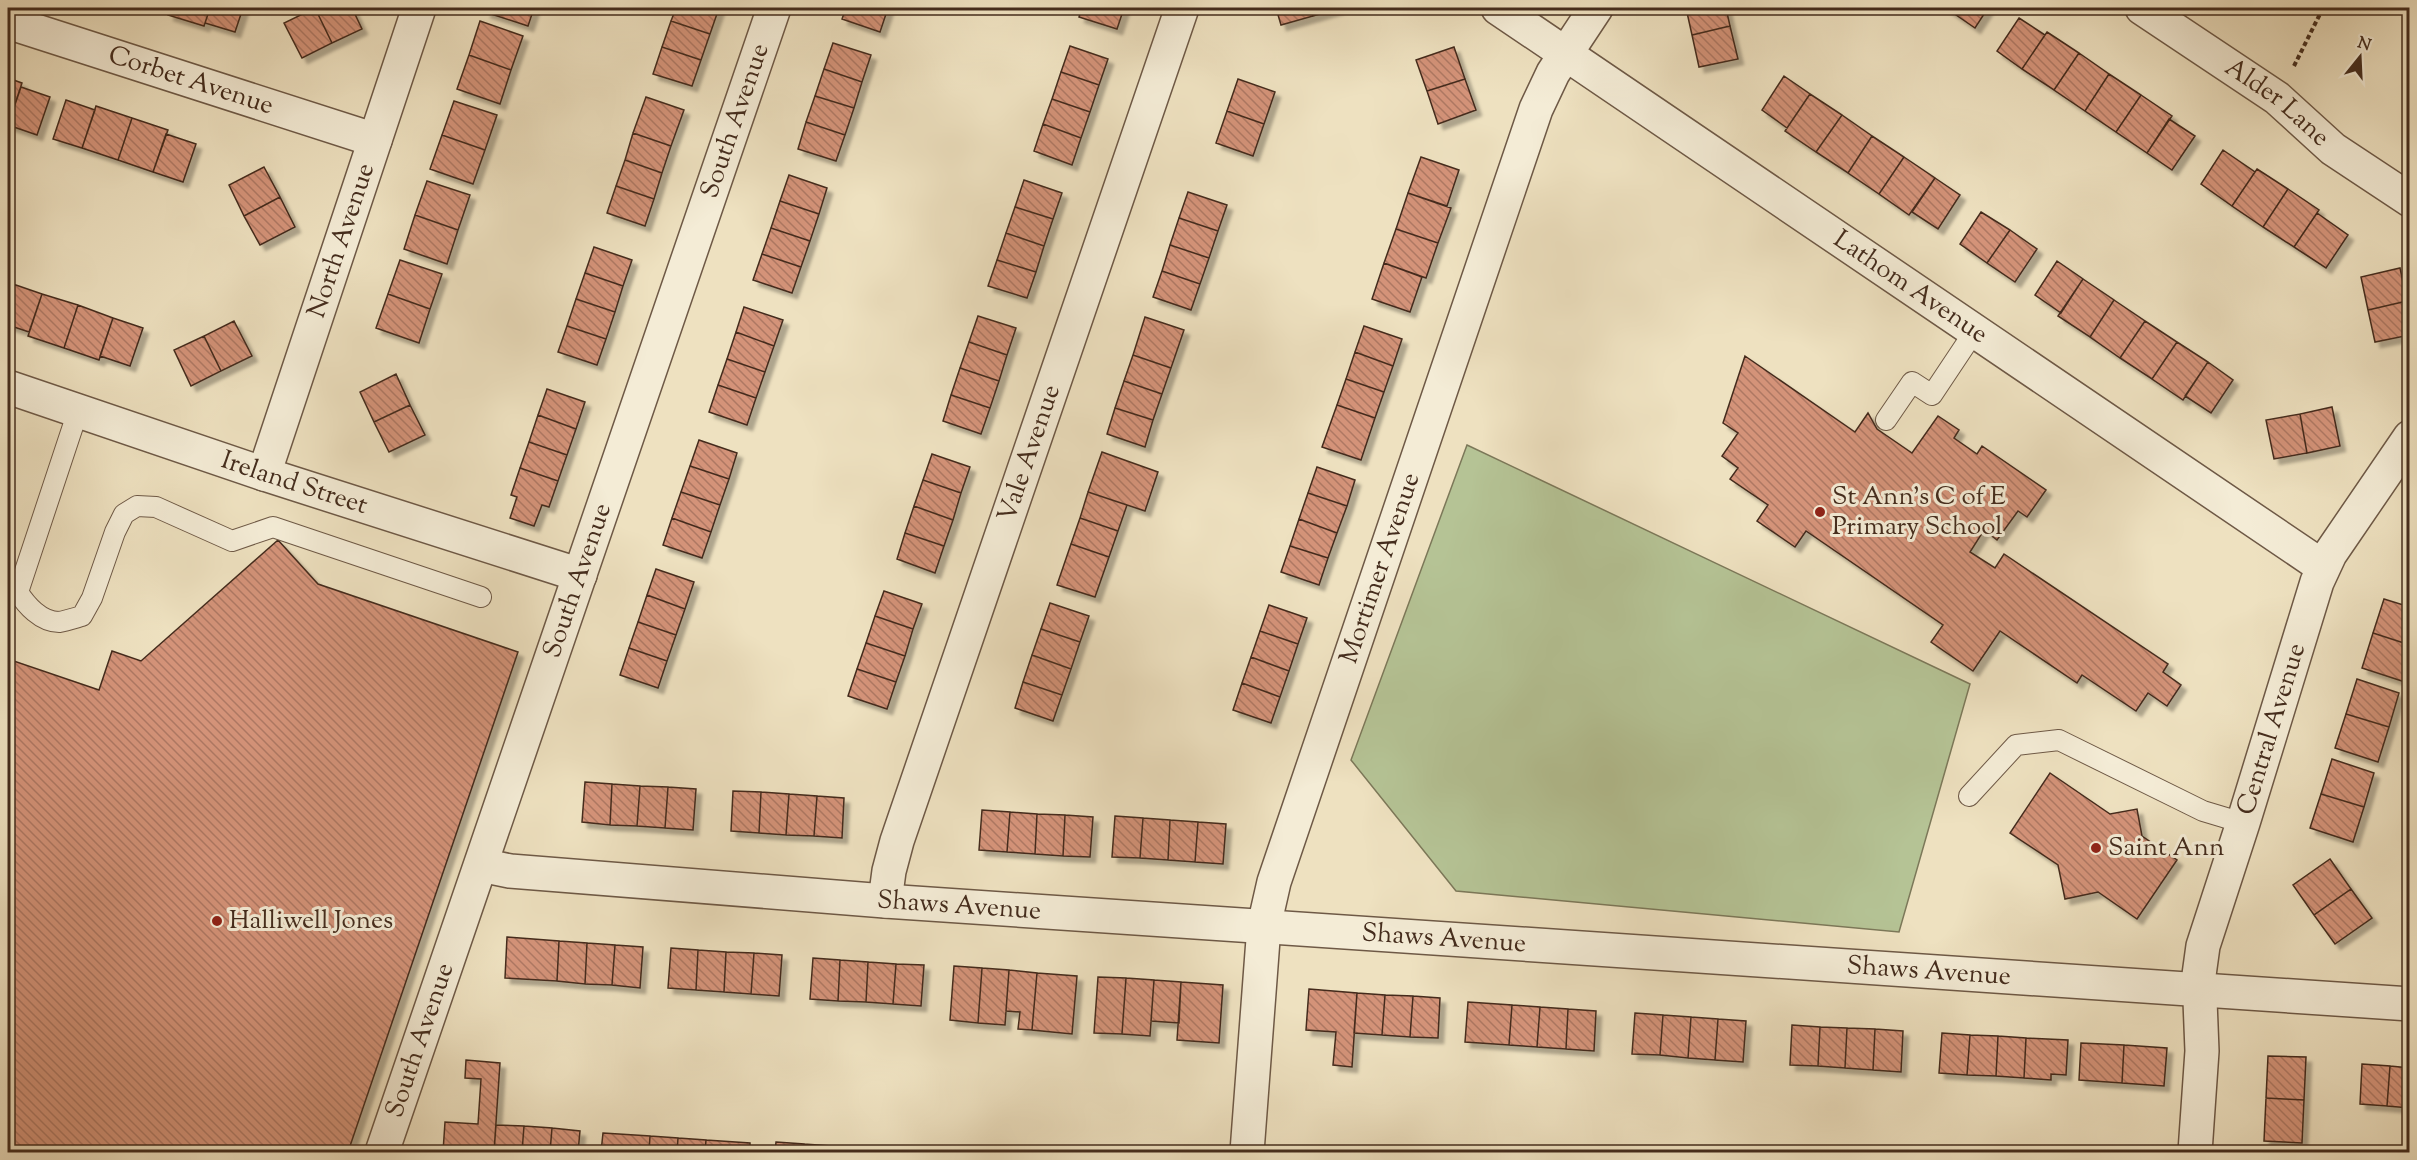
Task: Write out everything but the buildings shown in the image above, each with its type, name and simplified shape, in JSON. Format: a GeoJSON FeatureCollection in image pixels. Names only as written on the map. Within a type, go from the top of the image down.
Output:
{"type":"FeatureCollection","features":[{"type":"Feature","properties":{"kind":"street","name":"North Avenue"},"geometry":{"type":"LineString","coordinates":[[264,474],[419,8]]}},
{"type":"Feature","properties":{"kind":"street","name":"South Avenue"},"geometry":{"type":"LineString","coordinates":[[382,1152],[774,8]]}},
{"type":"Feature","properties":{"kind":"street","name":"Vale Avenue"},"geometry":{"type":"LineString","coordinates":[[885,902],[889,871],[897,841],[1182,8]]}},
{"type":"Feature","properties":{"kind":"street","name":"Lathom Avenue"},"geometry":{"type":"LineString","coordinates":[[1498,8],[2323,567]]}},
{"type":"Feature","properties":{"kind":"street","name":"Mortimer Avenue"},"geometry":{"type":"LineString","coordinates":[[1247,1152],[1264,926],[1274,882],[1536,109],[1564,53],[1596,8]]}},
{"type":"Feature","properties":{"kind":"street","name":"Alder Lane"},"geometry":{"type":"LineString","coordinates":[[2142,8],[2277,98],[2333,149],[2409,200]]}},
{"type":"Feature","properties":{"kind":"street","name":"Corbet Avenue"},"geometry":{"type":"LineString","coordinates":[[8,22],[375,140]]}},
{"type":"Feature","properties":{"kind":"street","name":"Ireland Street"},"geometry":{"type":"LineString","coordinates":[[8,387],[264,474],[580,575]]}},
{"type":"Feature","properties":{"kind":"street","name":"Central Avenue"},"geometry":{"type":"LineString","coordinates":[[2195,1152],[2202,1051],[2200,959],[2206,932],[2243,823],[2316,582],[2330,554],[2409,437]]}},
{"type":"Feature","properties":{"kind":"street","name":"Shaws Avenue"},"geometry":{"type":"LineString","coordinates":[[481,865],[510,871],[885,902],[2409,1004]]}},
{"type":"Feature","properties":{"kind":"lane"},"geometry":{"type":"LineString","coordinates":[[1886,420],[1912,381],[1932,395],[1974,332]]}},
{"type":"Feature","properties":{"kind":"lane"},"geometry":{"type":"LineString","coordinates":[[78,411],[18,592],[26,606],[39,615],[57,622],[82,616],[92,598],[115,532],[124,514],[137,506],[156,507],[232,541],[273,527],[481,597]]}},
{"type":"Feature","properties":{"kind":"lane"},"geometry":{"type":"LineString","coordinates":[[1969,796],[2016,744],[2058,740],[2203,811],[2243,823]]}},
{"type":"Feature","properties":{"kind":"path"},"geometry":{"type":"LineString","coordinates":[[2277,98],[2323,8]]}},
{"type":"Feature","properties":{"kind":"green space"},"geometry":{"type":"Polygon","coordinates":[[[1467,445],[1970,684],[1899,932],[1456,891],[1351,760],[1467,445]]]}},
{"type":"Feature","properties":{"kind":"place","name":"St Ann's C of E Primary School"},"geometry":{"type":"Point","coordinates":[1820,512]}},
{"type":"Feature","properties":{"kind":"place","name":"Saint Ann"},"geometry":{"type":"Point","coordinates":[2096,848]}},
{"type":"Feature","properties":{"kind":"place","name":"Halliwell Jones"},"geometry":{"type":"Point","coordinates":[217,921]}}]}
